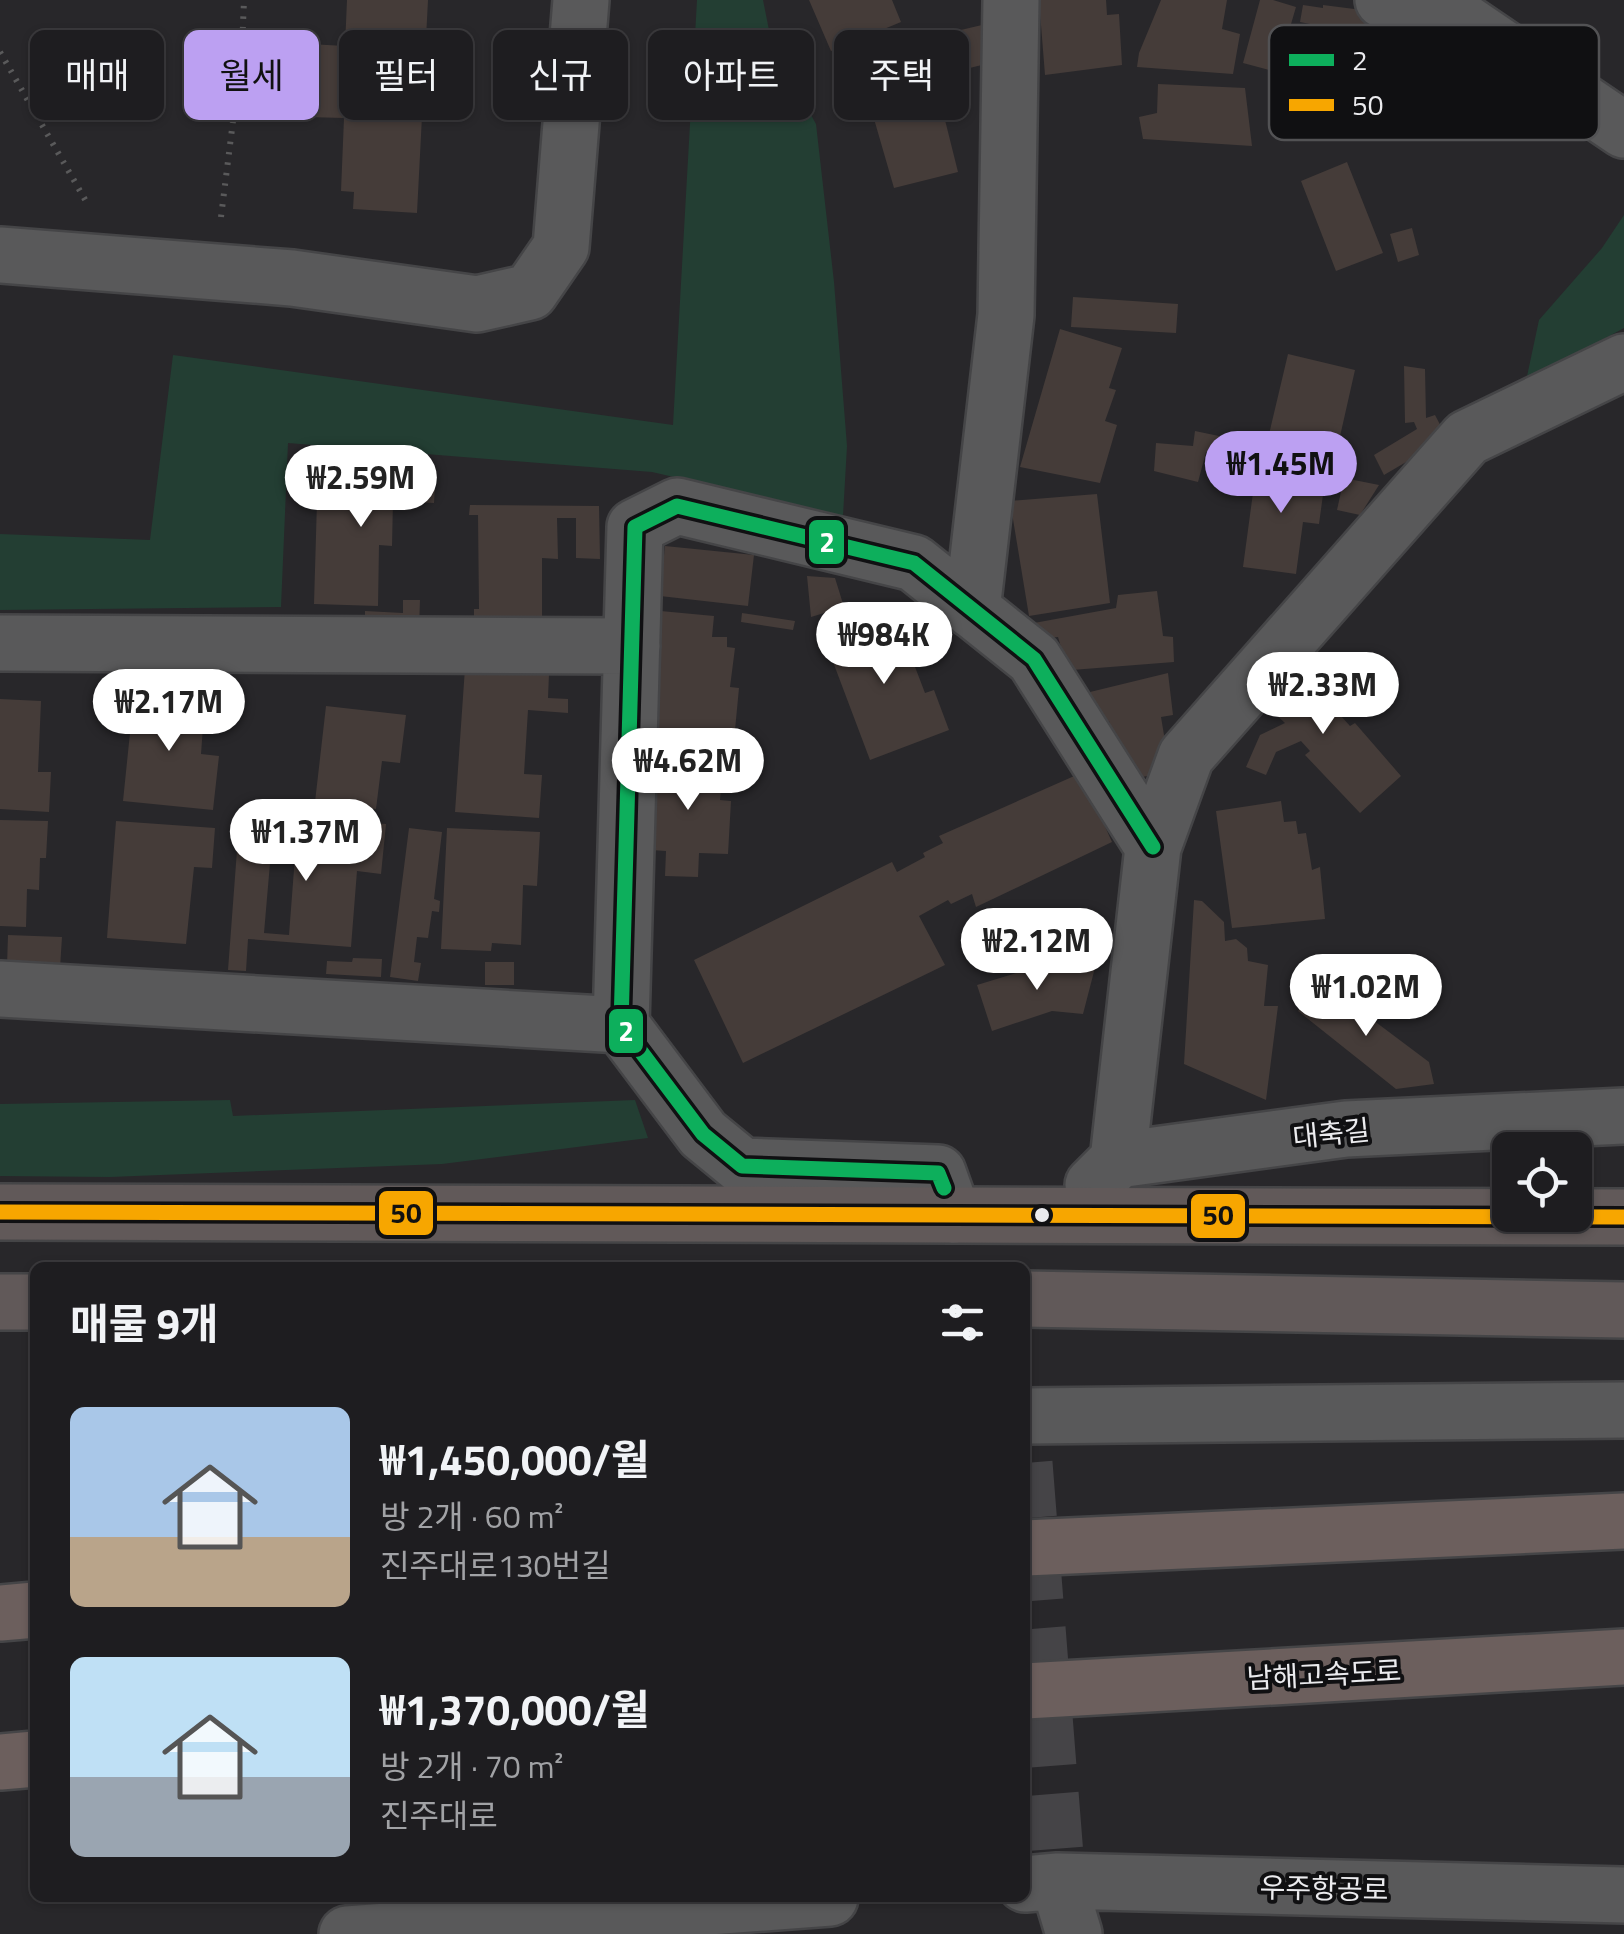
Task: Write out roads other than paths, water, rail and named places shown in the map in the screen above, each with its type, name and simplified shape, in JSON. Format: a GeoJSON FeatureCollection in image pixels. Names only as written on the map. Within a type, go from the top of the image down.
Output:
{"type":"FeatureCollection","features":[{"type":"Feature","properties":{"kind":"highway"},"geometry":{"type":"LineString","coordinates":[[1030,1548],[1624,1521]]}},
{"type":"Feature","properties":{"kind":"highway"},"geometry":{"type":"LineString","coordinates":[[0,1612],[30,1610]]}},
{"type":"Feature","properties":{"kind":"highway","name":"남해고속도로"},"geometry":{"type":"LineString","coordinates":[[1030,1692],[1624,1657]]}},
{"type":"Feature","properties":{"kind":"highway"},"geometry":{"type":"LineString","coordinates":[[0,1762],[30,1759]]}},
{"type":"Feature","properties":{"kind":"main road"},"geometry":{"type":"LineString","coordinates":[[0,1212],[1624,1217]]}},
{"type":"Feature","properties":{"kind":"main road"},"geometry":{"type":"LineString","coordinates":[[1030,1300],[1624,1310]]}},
{"type":"Feature","properties":{"kind":"main road"},"geometry":{"type":"LineString","coordinates":[[0,1302],[30,1302]]}},
{"type":"Feature","properties":{"kind":"street"},"geometry":{"type":"LineString","coordinates":[[0,254],[292,278],[477,304],[530,292],[560,247],[581,0]]}},
{"type":"Feature","properties":{"kind":"street"},"geometry":{"type":"LineString","coordinates":[[972,610],[1006,315],[1010,0]]}},
{"type":"Feature","properties":{"kind":"street"},"geometry":{"type":"LineString","coordinates":[[1383,0],[1469,25]]}},
{"type":"Feature","properties":{"kind":"street"},"geometry":{"type":"LineString","coordinates":[[1599,113],[1624,130]]}},
{"type":"Feature","properties":{"kind":"street"},"geometry":{"type":"LineString","coordinates":[[1062,1216],[1118,1160],[1153,847],[1186,756],[1467,438],[1624,362]]}},
{"type":"Feature","properties":{"kind":"street"},"geometry":{"type":"LineString","coordinates":[[953,1215],[938,1172],[742,1166],[702,1134],[621,1025],[635,527],[676,506],[914,563],[1034,659],[1153,847]]}},
{"type":"Feature","properties":{"kind":"street"},"geometry":{"type":"LineString","coordinates":[[0,644],[632,646]]}},
{"type":"Feature","properties":{"kind":"street"},"geometry":{"type":"LineString","coordinates":[[0,989],[621,1025]]}},
{"type":"Feature","properties":{"kind":"street","name":"대축길"},"geometry":{"type":"LineString","coordinates":[[1118,1160],[1346,1129],[1624,1116]]}},
{"type":"Feature","properties":{"kind":"street"},"geometry":{"type":"LineString","coordinates":[[1030,1416],[1624,1410]]}},
{"type":"Feature","properties":{"kind":"street"},"geometry":{"type":"LineString","coordinates":[[1041,1883],[1074,1934]]}},
{"type":"Feature","properties":{"kind":"street","name":"우주항공로"},"geometry":{"type":"LineString","coordinates":[[1041,1883],[1624,1895]]}},
{"type":"Feature","properties":{"kind":"street"},"geometry":{"type":"LineString","coordinates":[[347,1934],[776,1902]]}},
{"type":"Feature","properties":{"kind":"tunnel"},"geometry":{"type":"LineString","coordinates":[[1030,1526],[1058,1881]]}}]}
